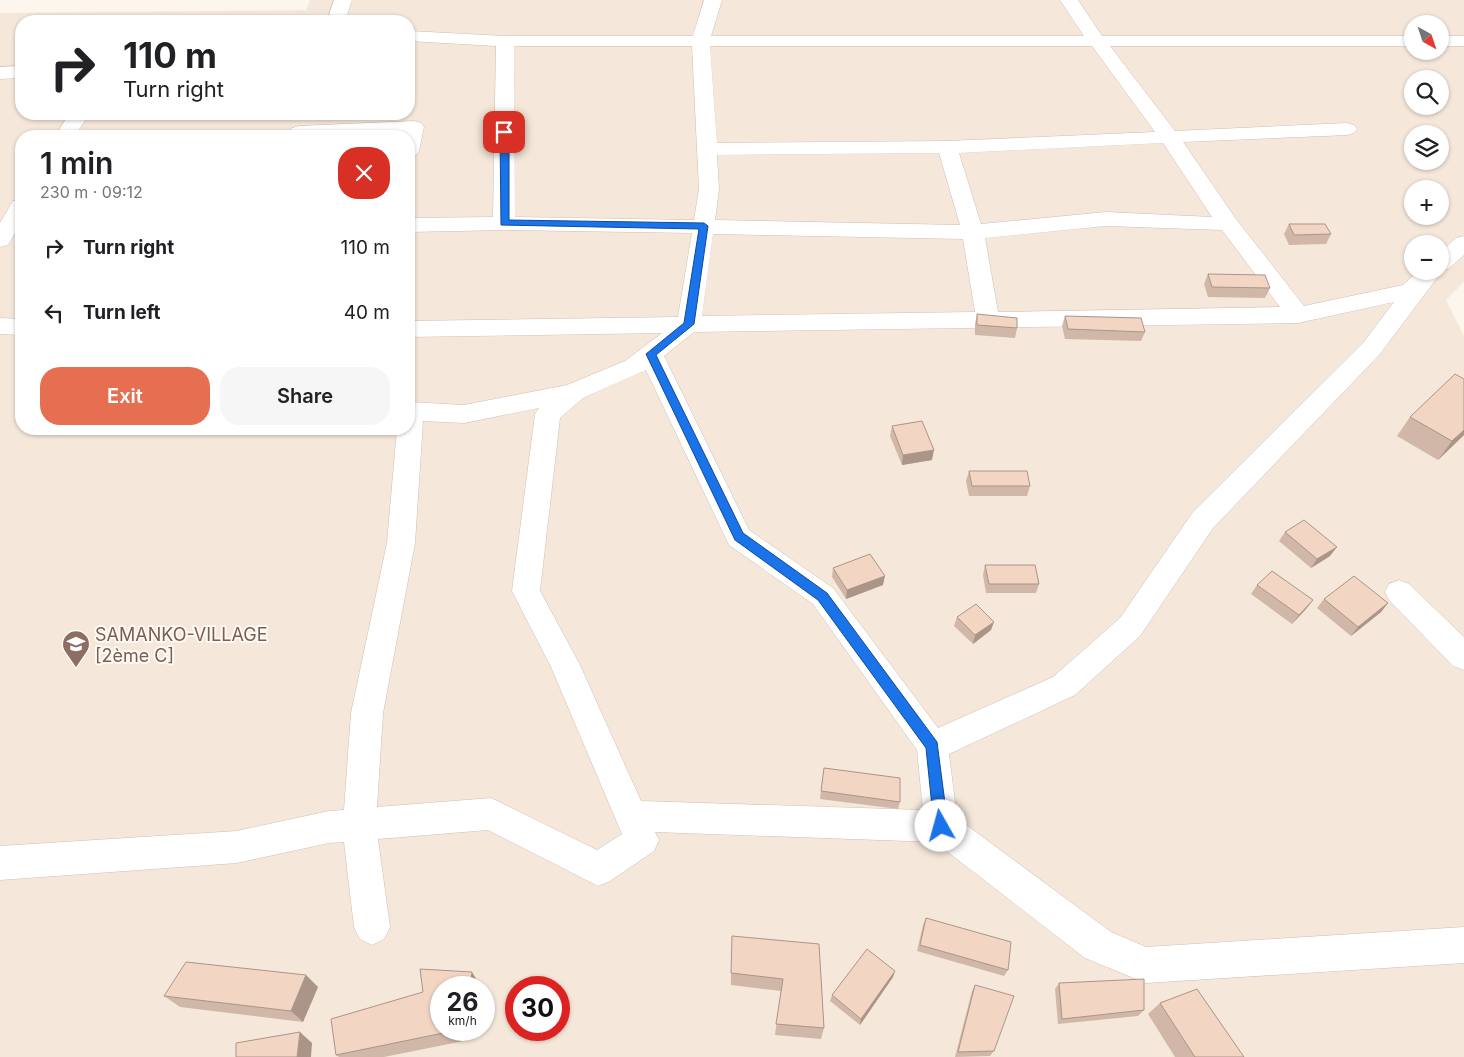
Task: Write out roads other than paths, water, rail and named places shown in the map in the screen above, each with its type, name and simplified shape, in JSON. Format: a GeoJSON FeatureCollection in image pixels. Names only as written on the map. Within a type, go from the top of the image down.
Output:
{"type":"FeatureCollection","features":[{"type":"Feature","properties":{"kind":"street"},"geometry":{"type":"LineString","coordinates":[[338,15],[343,0]]}},
{"type":"Feature","properties":{"kind":"street"},"geometry":{"type":"LineString","coordinates":[[415,411],[464,414],[574,392],[634,368],[689,324],[709,189],[702,40],[714,0]]}},
{"type":"Feature","properties":{"kind":"street"},"geometry":{"type":"LineString","coordinates":[[1069,0],[1097,41],[1169,137],[1228,224],[1298,315]]}},
{"type":"Feature","properties":{"kind":"street"},"geometry":{"type":"LineString","coordinates":[[415,36],[505,41],[1404,41]]}},
{"type":"Feature","properties":{"kind":"street"},"geometry":{"type":"LineString","coordinates":[[504,223],[505,41]]}},
{"type":"Feature","properties":{"kind":"street"},"geometry":{"type":"LineString","coordinates":[[1449,41],[1464,41]]}},
{"type":"Feature","properties":{"kind":"street"},"geometry":{"type":"LineString","coordinates":[[0,73],[15,72]]}},
{"type":"Feature","properties":{"kind":"street"},"geometry":{"type":"LineString","coordinates":[[301,127],[414,127],[413,130]]}},
{"type":"Feature","properties":{"kind":"street"},"geometry":{"type":"LineString","coordinates":[[707,149],[947,147],[1348,128]]}},
{"type":"Feature","properties":{"kind":"street"},"geometry":{"type":"LineString","coordinates":[[947,147],[973,232],[988,320]]}},
{"type":"Feature","properties":{"kind":"street"},"geometry":{"type":"LineString","coordinates":[[0,240],[15,216]]}},
{"type":"Feature","properties":{"kind":"street"},"geometry":{"type":"LineString","coordinates":[[415,225],[504,223],[973,232],[1106,219],[1228,224]]}},
{"type":"Feature","properties":{"kind":"street"},"geometry":{"type":"LineString","coordinates":[[1449,256],[1464,242]]}},
{"type":"Feature","properties":{"kind":"street"},"geometry":{"type":"LineString","coordinates":[[415,329],[1298,315],[1410,291],[1422,280]]}},
{"type":"Feature","properties":{"kind":"street"},"geometry":{"type":"LineString","coordinates":[[932,746],[1064,686],[1130,627],[1203,520],[1371,349],[1425,280]]}},
{"type":"Feature","properties":{"kind":"street"},"geometry":{"type":"LineString","coordinates":[[0,326],[15,327]]}},
{"type":"Feature","properties":{"kind":"street"},"geometry":{"type":"LineString","coordinates":[[651,354],[739,536],[823,596],[932,746],[941,826]]}},
{"type":"Feature","properties":{"kind":"street"},"geometry":{"type":"LineString","coordinates":[[0,863],[236,847],[329,827],[491,814],[598,869],[642,840],[564,662],[526,591],[548,414],[574,392]]}},
{"type":"Feature","properties":{"kind":"street"},"geometry":{"type":"LineString","coordinates":[[372,928],[359,824],[367,713],[401,543],[408,435]]}},
{"type":"Feature","properties":{"kind":"street"},"geometry":{"type":"LineString","coordinates":[[1399,592],[1464,657]]}},
{"type":"Feature","properties":{"kind":"street"},"geometry":{"type":"LineString","coordinates":[[632,816],[941,826],[1098,945],[1146,965],[1464,946]]}},
{"type":"Feature","properties":{"kind":"place","name":"SAMANKO-VILLAGE [2ème C]"},"geometry":{"type":"Point","coordinates":[76,668]}}]}
